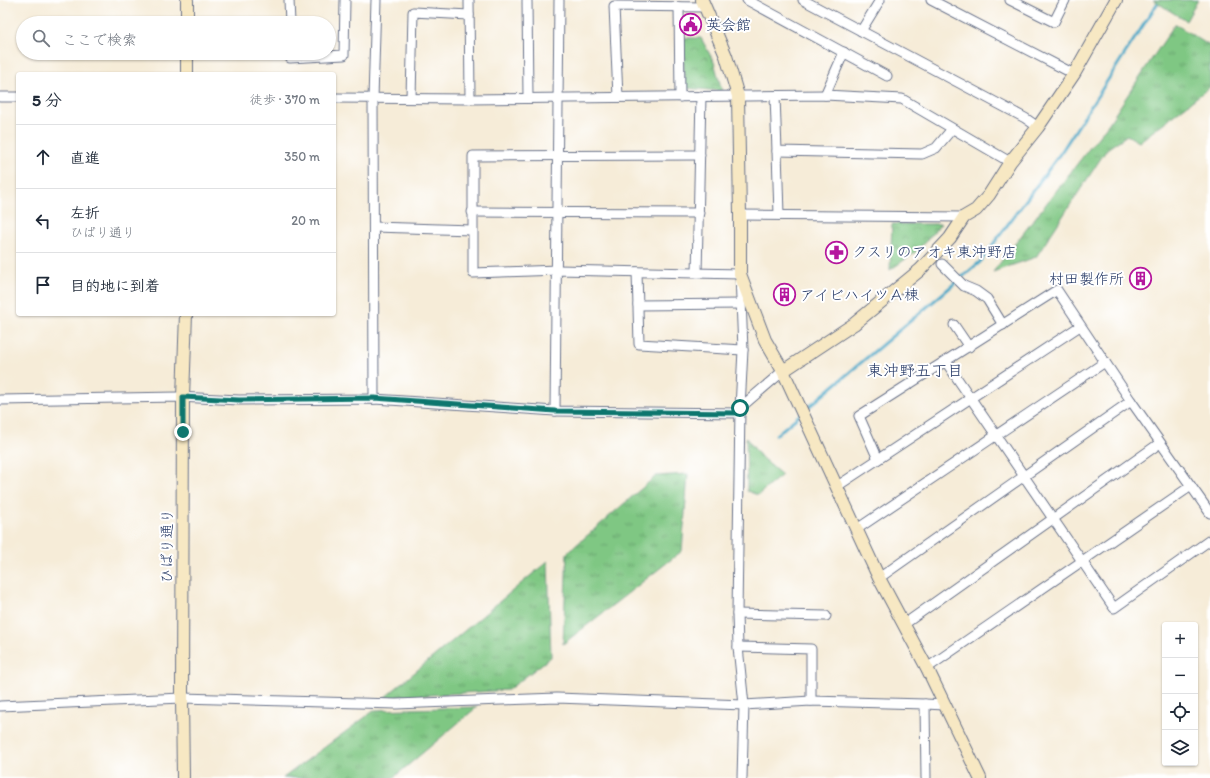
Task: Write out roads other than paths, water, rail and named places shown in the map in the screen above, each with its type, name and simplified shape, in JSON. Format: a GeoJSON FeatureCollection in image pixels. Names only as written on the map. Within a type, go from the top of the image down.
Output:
{"type":"FeatureCollection","features":[{"type":"Feature","properties":{"kind":"street"},"geometry":{"type":"LineString","coordinates":[[187,0],[187,16]]}},
{"type":"Feature","properties":{"kind":"street"},"geometry":{"type":"LineString","coordinates":[[289,0],[290,16]]}},
{"type":"Feature","properties":{"kind":"street"},"geometry":{"type":"LineString","coordinates":[[336,55],[344,55],[345,0]]}},
{"type":"Feature","properties":{"kind":"street"},"geometry":{"type":"LineString","coordinates":[[374,398],[373,98],[376,0]]}},
{"type":"Feature","properties":{"kind":"street"},"geometry":{"type":"LineString","coordinates":[[469,0],[470,99]]}},
{"type":"Feature","properties":{"kind":"street"},"geometry":{"type":"LineString","coordinates":[[527,0],[528,98]]}},
{"type":"Feature","properties":{"kind":"street"},"geometry":{"type":"LineString","coordinates":[[555,411],[558,270],[557,212],[559,0]]}},
{"type":"Feature","properties":{"kind":"street"},"geometry":{"type":"LineString","coordinates":[[747,0],[887,76]]}},
{"type":"Feature","properties":{"kind":"street"},"geometry":{"type":"LineString","coordinates":[[803,0],[1025,118],[1038,127]]}},
{"type":"Feature","properties":{"kind":"street"},"geometry":{"type":"LineString","coordinates":[[861,31],[880,0]]}},
{"type":"Feature","properties":{"kind":"street"},"geometry":{"type":"LineString","coordinates":[[931,0],[1074,74]]}},
{"type":"Feature","properties":{"kind":"street"},"geometry":{"type":"LineString","coordinates":[[1010,0],[1054,22],[1065,0]]}},
{"type":"Feature","properties":{"kind":"street"},"geometry":{"type":"LineString","coordinates":[[0,400],[183,397],[239,400],[374,398],[555,411],[741,410],[783,371],[854,324],[920,270],[950,238],[964,217],[976,210],[989,195],[1010,162],[1038,127],[1074,74],[1116,0]]}},
{"type":"Feature","properties":{"kind":"street"},"geometry":{"type":"LineString","coordinates":[[618,97],[614,6],[680,7],[704,3],[726,56],[738,96],[740,274],[743,350],[737,614],[738,647],[744,705],[742,778]]}},
{"type":"Feature","properties":{"kind":"street"},"geometry":{"type":"LineString","coordinates":[[680,7],[680,97]]}},
{"type":"Feature","properties":{"kind":"street"},"geometry":{"type":"LineString","coordinates":[[411,98],[413,12],[469,15]]}},
{"type":"Feature","properties":{"kind":"street"},"geometry":{"type":"LineString","coordinates":[[825,95],[844,52]]}},
{"type":"Feature","properties":{"kind":"street"},"geometry":{"type":"LineString","coordinates":[[187,60],[187,72]]}},
{"type":"Feature","properties":{"kind":"street"},"geometry":{"type":"LineString","coordinates":[[336,98],[470,99],[825,95],[902,100],[929,114],[1010,162]]}},
{"type":"Feature","properties":{"kind":"street"},"geometry":{"type":"LineString","coordinates":[[697,273],[701,96]]}},
{"type":"Feature","properties":{"kind":"street"},"geometry":{"type":"LineString","coordinates":[[775,96],[779,215]]}},
{"type":"Feature","properties":{"kind":"street"},"geometry":{"type":"LineString","coordinates":[[0,97],[16,97]]}},
{"type":"Feature","properties":{"kind":"street"},"geometry":{"type":"LineString","coordinates":[[777,151],[922,154],[936,148],[952,129]]}},
{"type":"Feature","properties":{"kind":"street"},"geometry":{"type":"LineString","coordinates":[[700,155],[473,156],[473,273],[558,270],[740,274]]}},
{"type":"Feature","properties":{"kind":"street"},"geometry":{"type":"LineString","coordinates":[[472,212],[699,213]]}},
{"type":"Feature","properties":{"kind":"street"},"geometry":{"type":"LineString","coordinates":[[740,215],[964,217]]}},
{"type":"Feature","properties":{"kind":"street"},"geometry":{"type":"LineString","coordinates":[[374,227],[472,230]]}},
{"type":"Feature","properties":{"kind":"street"},"geometry":{"type":"LineString","coordinates":[[942,264],[964,286],[976,291],[987,299],[1003,325]]}},
{"type":"Feature","properties":{"kind":"street"},"geometry":{"type":"LineString","coordinates":[[638,272],[639,344],[743,350]]}},
{"type":"Feature","properties":{"kind":"street"},"geometry":{"type":"LineString","coordinates":[[740,274],[765,340],[783,371],[789,387],[879,578],[927,668],[980,778]]}},
{"type":"Feature","properties":{"kind":"street"},"geometry":{"type":"LineString","coordinates":[[878,459],[859,416],[946,362],[1056,290],[1160,443],[1210,513]]}},
{"type":"Feature","properties":{"kind":"street"},"geometry":{"type":"LineString","coordinates":[[638,305],[741,304]]}},
{"type":"Feature","properties":{"kind":"street","name":"ひばり通り"},"geometry":{"type":"LineString","coordinates":[[183,778],[183,397],[186,316]]}},
{"type":"Feature","properties":{"kind":"street"},"geometry":{"type":"LineString","coordinates":[[954,325],[969,347]]}},
{"type":"Feature","properties":{"kind":"street"},"geometry":{"type":"LineString","coordinates":[[836,487],[1080,326]]}},
{"type":"Feature","properties":{"kind":"street"},"geometry":{"type":"LineString","coordinates":[[946,362],[1114,608],[1210,540]]}},
{"type":"Feature","properties":{"kind":"street"},"geometry":{"type":"LineString","coordinates":[[857,529],[1105,362]]}},
{"type":"Feature","properties":{"kind":"street"},"geometry":{"type":"LineString","coordinates":[[879,578],[1131,401]]}},
{"type":"Feature","properties":{"kind":"street"},"geometry":{"type":"LineString","coordinates":[[903,625],[1160,443]]}},
{"type":"Feature","properties":{"kind":"street"},"geometry":{"type":"LineString","coordinates":[[927,668],[1191,486]]}},
{"type":"Feature","properties":{"kind":"street"},"geometry":{"type":"LineString","coordinates":[[737,614],[826,616]]}},
{"type":"Feature","properties":{"kind":"street"},"geometry":{"type":"LineString","coordinates":[[738,647],[811,649],[811,702]]}},
{"type":"Feature","properties":{"kind":"street"},"geometry":{"type":"LineString","coordinates":[[0,706],[182,698],[396,704],[557,698],[744,705],[811,702],[945,705]]}},
{"type":"Feature","properties":{"kind":"street"},"geometry":{"type":"LineString","coordinates":[[925,704],[926,778]]}},
{"type":"Feature","properties":{"kind":"waterway"},"geometry":{"type":"LineString","coordinates":[[805,410],[980,262],[1060,154],[1157,4]]}},
{"type":"Feature","properties":{"kind":"waterway"},"geometry":{"type":"LineString","coordinates":[[776,435],[801,414]]}},
{"type":"Feature","properties":{"kind":"place","name":"英会館"},"geometry":{"type":"Point","coordinates":[690,25]}},
{"type":"Feature","properties":{"kind":"place","name":"クスリのアオキ東沖野店"},"geometry":{"type":"Point","coordinates":[837,252]}},
{"type":"Feature","properties":{"kind":"place","name":"村田製作所"},"geometry":{"type":"Point","coordinates":[1140,279]}},
{"type":"Feature","properties":{"kind":"place","name":"アイビハイツＡ棟"},"geometry":{"type":"Point","coordinates":[784,295]}},
{"type":"Feature","properties":{"kind":"district","name":"東沖野五丁目"},"geometry":{"type":"Point","coordinates":[915,370]}}]}
